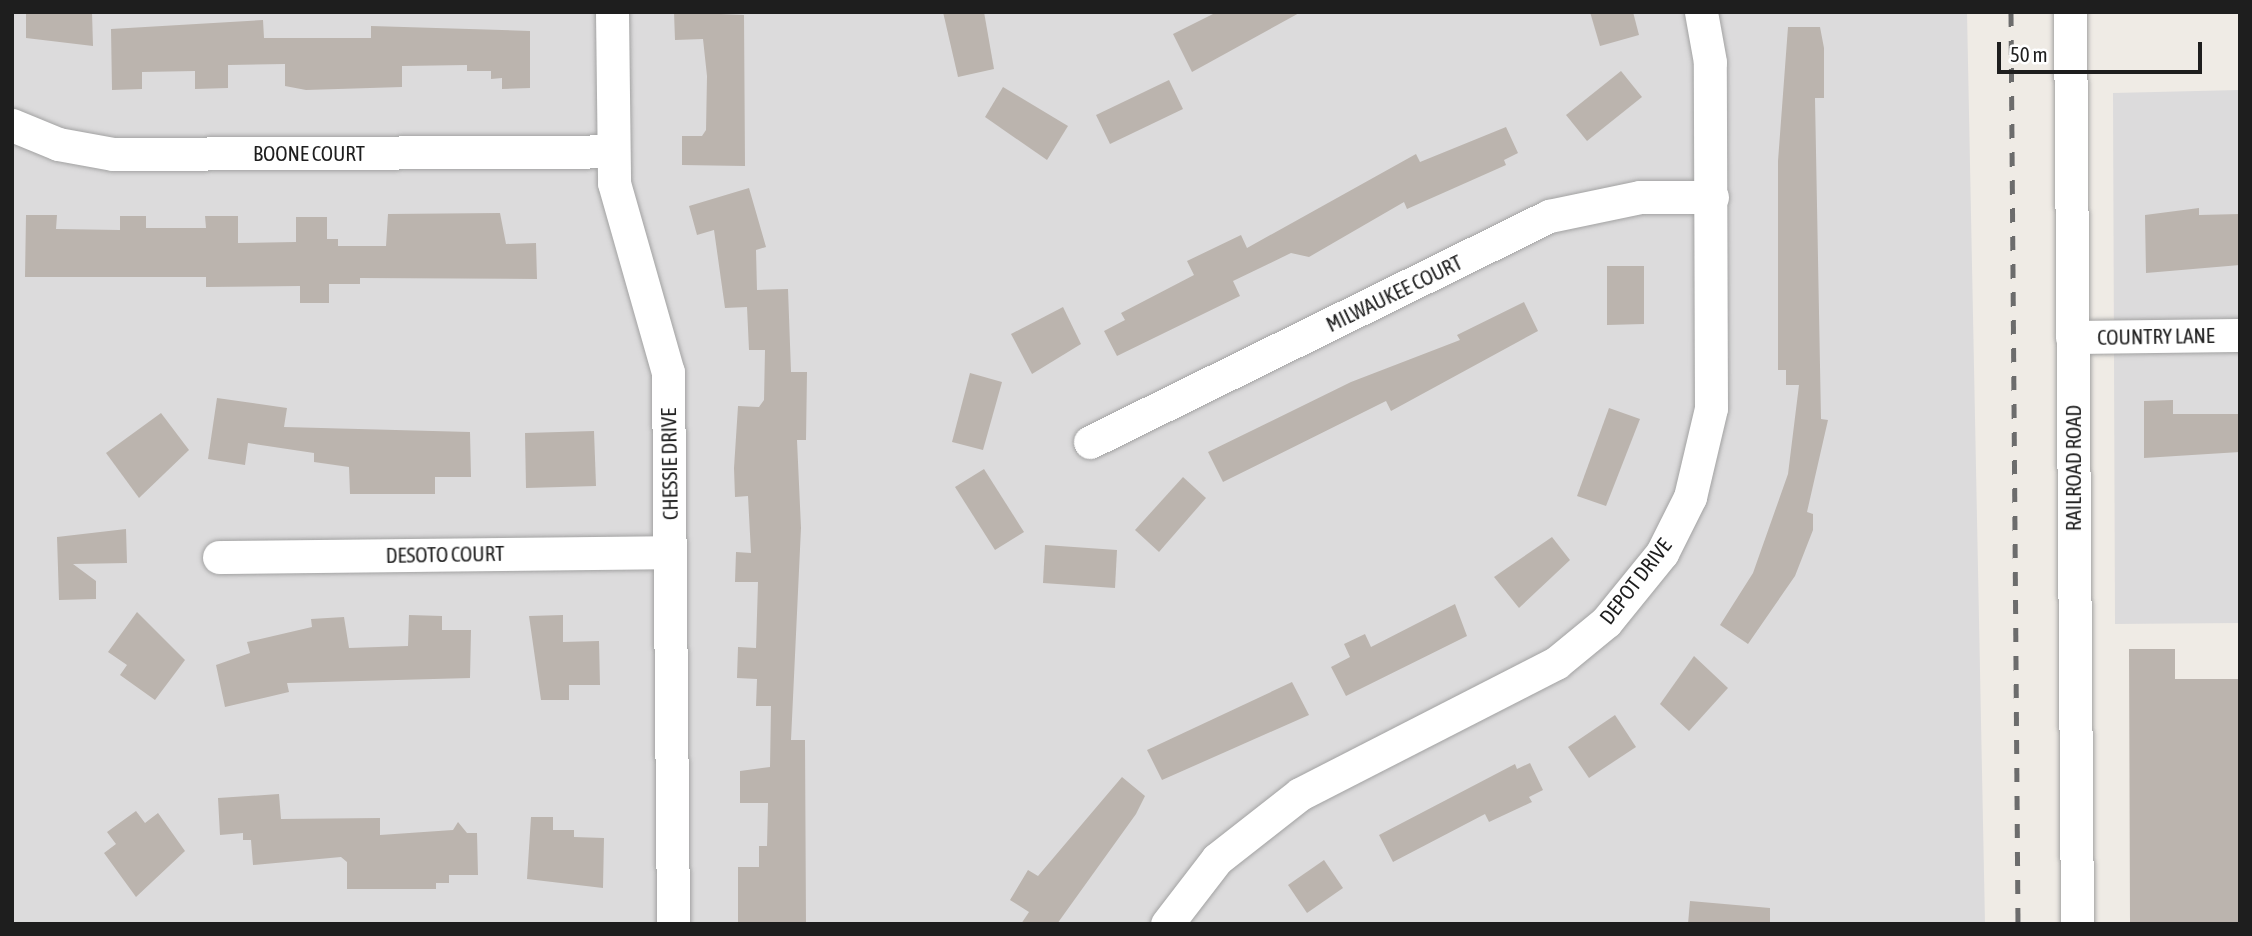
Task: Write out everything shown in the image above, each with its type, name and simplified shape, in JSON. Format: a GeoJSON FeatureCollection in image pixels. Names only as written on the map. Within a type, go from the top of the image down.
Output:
{"type":"FeatureCollection","features":[{"type":"Feature","properties":{"kind":"street","name":"CHESSIE DRIVE"},"geometry":{"type":"LineString","coordinates":[[612,12],[611,150],[616,196],[667,362],[673,924]]}},
{"type":"Feature","properties":{"kind":"street","name":"DEPOT DRIVE"},"geometry":{"type":"LineString","coordinates":[[1167,924],[1217,859],[1300,794],[1556,663],[1606,622],[1662,553],[1690,496],[1711,408],[1710,62],[1701,12]]}},
{"type":"Feature","properties":{"kind":"street","name":"RAILROAD ROAD"},"geometry":{"type":"LineString","coordinates":[[2070,12],[2077,924]]}},
{"type":"Feature","properties":{"kind":"street","name":"BOONE COURT"},"geometry":{"type":"LineString","coordinates":[[12,125],[58,144],[113,154],[611,150]]}},
{"type":"Feature","properties":{"kind":"street","name":"MILWAUKEE COURT"},"geometry":{"type":"LineString","coordinates":[[1090,442],[1549,216],[1640,197],[1712,197]]}},
{"type":"Feature","properties":{"kind":"street","name":"COUNTRY LANE"},"geometry":{"type":"LineString","coordinates":[[2073,337],[2240,335]]}},
{"type":"Feature","properties":{"kind":"street","name":"DESOTO COURT"},"geometry":{"type":"LineString","coordinates":[[219,556],[670,552]]}},
{"type":"Feature","properties":{"kind":"shaded area"},"geometry":{"type":"Polygon","coordinates":[[[12,12],[1967,12],[1985,924],[12,924],[12,12]]]}},
{"type":"Feature","properties":{"kind":"shaded area"},"geometry":{"type":"Polygon","coordinates":[[[2240,90],[2240,623],[2115,624],[2113,93],[2240,90]]]}},
{"type":"Feature","properties":{"kind":"building"},"geometry":{"type":"Polygon","coordinates":[[[26,12],[92,12],[93,46],[26,38],[26,12]]]}},
{"type":"Feature","properties":{"kind":"building"},"geometry":{"type":"Polygon","coordinates":[[[674,12],[744,15],[745,166],[682,165],[682,136],[702,136],[706,130],[707,76],[703,39],[675,40],[674,12]]]}},
{"type":"Feature","properties":{"kind":"building"},"geometry":{"type":"Polygon","coordinates":[[[943,12],[984,12],[994,69],[958,77],[943,12]]]}},
{"type":"Feature","properties":{"kind":"building"},"geometry":{"type":"Polygon","coordinates":[[[1217,12],[1301,12],[1192,72],[1173,34],[1217,12]]]}},
{"type":"Feature","properties":{"kind":"building"},"geometry":{"type":"Polygon","coordinates":[[[1590,12],[1633,12],[1639,35],[1600,46],[1590,12]]]}},
{"type":"Feature","properties":{"kind":"building"},"geometry":{"type":"Polygon","coordinates":[[[263,20],[264,38],[371,38],[371,26],[530,31],[530,88],[502,89],[502,78],[491,79],[491,71],[467,71],[467,65],[402,66],[402,87],[306,90],[285,86],[285,64],[228,65],[228,88],[195,89],[195,71],[142,72],[142,89],[112,90],[111,29],[263,20]]]}},
{"type":"Feature","properties":{"kind":"building"},"geometry":{"type":"Polygon","coordinates":[[[1788,27],[1820,27],[1824,48],[1824,98],[1815,98],[1821,419],[1828,420],[1807,512],[1813,514],[1813,530],[1795,576],[1748,644],[1720,625],[1753,573],[1788,474],[1799,385],[1786,385],[1786,370],[1778,370],[1778,161],[1788,27]]]}},
{"type":"Feature","properties":{"kind":"building"},"geometry":{"type":"Polygon","coordinates":[[[1621,71],[1642,97],[1587,141],[1566,115],[1621,71]]]}},
{"type":"Feature","properties":{"kind":"building"},"geometry":{"type":"Polygon","coordinates":[[[1169,80],[1183,109],[1110,144],[1096,115],[1169,80]]]}},
{"type":"Feature","properties":{"kind":"building"},"geometry":{"type":"Polygon","coordinates":[[[1003,87],[1068,126],[1047,160],[985,117],[1003,87]]]}},
{"type":"Feature","properties":{"kind":"building"},"geometry":{"type":"Polygon","coordinates":[[[1506,127],[1518,153],[1504,160],[1506,165],[1407,209],[1404,202],[1309,257],[1291,253],[1233,281],[1240,296],[1117,356],[1104,331],[1125,320],[1121,313],[1194,275],[1187,261],[1241,235],[1247,248],[1416,154],[1420,162],[1506,127]]]}},
{"type":"Feature","properties":{"kind":"building"},"geometry":{"type":"Polygon","coordinates":[[[749,188],[766,247],[756,250],[757,290],[788,289],[791,372],[807,372],[806,440],[797,440],[801,528],[791,740],[805,740],[806,924],[738,924],[738,867],[759,867],[759,846],[767,846],[768,803],[740,803],[740,771],[770,767],[771,706],[756,706],[757,679],[737,678],[738,647],[756,648],[758,582],[735,582],[736,552],[751,553],[748,496],[735,497],[734,468],[738,406],[759,407],[764,400],[765,350],[749,350],[747,307],[725,308],[714,230],[697,235],[689,206],[749,188]]]}},
{"type":"Feature","properties":{"kind":"building"},"geometry":{"type":"Polygon","coordinates":[[[2199,208],[2199,215],[2240,214],[2240,265],[2146,273],[2145,215],[2199,208]]]}},
{"type":"Feature","properties":{"kind":"building"},"geometry":{"type":"Polygon","coordinates":[[[500,213],[506,244],[536,243],[537,279],[360,278],[360,284],[329,284],[329,303],[300,303],[300,286],[206,287],[206,277],[25,277],[26,215],[57,215],[56,229],[120,230],[120,216],[146,216],[146,228],[206,228],[205,216],[238,216],[238,243],[296,242],[296,217],[327,217],[327,239],[338,239],[338,246],[386,246],[388,214],[500,213]]]}},
{"type":"Feature","properties":{"kind":"building"},"geometry":{"type":"Polygon","coordinates":[[[1607,266],[1644,266],[1644,324],[1607,325],[1607,266]]]}},
{"type":"Feature","properties":{"kind":"building"},"geometry":{"type":"Polygon","coordinates":[[[1524,302],[1538,331],[1391,411],[1386,401],[1223,482],[1208,452],[1351,382],[1460,340],[1457,335],[1524,302]]]}},
{"type":"Feature","properties":{"kind":"building"},"geometry":{"type":"Polygon","coordinates":[[[1063,307],[1081,344],[1032,374],[1011,334],[1063,307]]]}},
{"type":"Feature","properties":{"kind":"building"},"geometry":{"type":"Polygon","coordinates":[[[970,373],[1002,382],[983,450],[952,442],[970,373]]]}},
{"type":"Feature","properties":{"kind":"building"},"geometry":{"type":"Polygon","coordinates":[[[217,398],[287,408],[284,427],[470,432],[471,477],[435,477],[435,494],[350,494],[349,467],[314,462],[314,453],[248,443],[245,465],[208,459],[217,398]]]}},
{"type":"Feature","properties":{"kind":"building"},"geometry":{"type":"Polygon","coordinates":[[[2173,400],[2173,414],[2240,414],[2240,452],[2144,458],[2144,401],[2173,400]]]}},
{"type":"Feature","properties":{"kind":"building"},"geometry":{"type":"Polygon","coordinates":[[[1609,408],[1640,419],[1606,506],[1577,496],[1609,408]]]}},
{"type":"Feature","properties":{"kind":"building"},"geometry":{"type":"Polygon","coordinates":[[[161,413],[189,450],[139,498],[106,453],[161,413]]]}},
{"type":"Feature","properties":{"kind":"building"},"geometry":{"type":"Polygon","coordinates":[[[594,431],[596,486],[526,488],[525,433],[594,431]]]}},
{"type":"Feature","properties":{"kind":"building"},"geometry":{"type":"Polygon","coordinates":[[[984,469],[1024,532],[995,550],[955,487],[984,469]]]}},
{"type":"Feature","properties":{"kind":"building"},"geometry":{"type":"Polygon","coordinates":[[[1183,477],[1206,498],[1159,552],[1135,530],[1183,477]]]}},
{"type":"Feature","properties":{"kind":"building"},"geometry":{"type":"Polygon","coordinates":[[[126,529],[127,563],[73,564],[96,581],[96,599],[59,600],[57,537],[126,529]]]}},
{"type":"Feature","properties":{"kind":"building"},"geometry":{"type":"Polygon","coordinates":[[[1552,537],[1570,560],[1519,608],[1494,577],[1552,537]]]}},
{"type":"Feature","properties":{"kind":"building"},"geometry":{"type":"Polygon","coordinates":[[[1045,545],[1117,550],[1115,588],[1043,583],[1045,545]]]}},
{"type":"Feature","properties":{"kind":"building"},"geometry":{"type":"Polygon","coordinates":[[[1455,604],[1467,636],[1346,696],[1331,667],[1350,657],[1344,644],[1365,634],[1371,647],[1455,604]]]}},
{"type":"Feature","properties":{"kind":"building"},"geometry":{"type":"Polygon","coordinates":[[[137,612],[185,660],[155,700],[120,675],[127,665],[108,652],[137,612]]]}},
{"type":"Feature","properties":{"kind":"building"},"geometry":{"type":"Polygon","coordinates":[[[409,615],[442,616],[442,630],[471,630],[470,678],[287,683],[289,692],[225,707],[216,665],[250,653],[247,642],[312,627],[311,619],[344,617],[349,648],[408,646],[409,615]]]}},
{"type":"Feature","properties":{"kind":"building"},"geometry":{"type":"Polygon","coordinates":[[[563,615],[563,642],[599,641],[600,685],[569,685],[569,700],[541,700],[529,616],[563,615]]]}},
{"type":"Feature","properties":{"kind":"building"},"geometry":{"type":"Polygon","coordinates":[[[2129,649],[2175,649],[2175,679],[2240,679],[2240,924],[2130,924],[2129,649]]]}},
{"type":"Feature","properties":{"kind":"building"},"geometry":{"type":"Polygon","coordinates":[[[1694,656],[1728,688],[1689,731],[1660,704],[1694,656]]]}},
{"type":"Feature","properties":{"kind":"building"},"geometry":{"type":"Polygon","coordinates":[[[1292,682],[1309,715],[1162,780],[1147,750],[1292,682]]]}},
{"type":"Feature","properties":{"kind":"building"},"geometry":{"type":"Polygon","coordinates":[[[1615,715],[1636,747],[1589,778],[1568,747],[1615,715]]]}},
{"type":"Feature","properties":{"kind":"building"},"geometry":{"type":"Polygon","coordinates":[[[1530,763],[1543,790],[1529,797],[1532,802],[1489,822],[1485,814],[1393,862],[1379,835],[1515,764],[1517,769],[1530,763]]]}},
{"type":"Feature","properties":{"kind":"building"},"geometry":{"type":"Polygon","coordinates":[[[1122,777],[1145,796],[1136,814],[1057,924],[1021,924],[1029,912],[1010,900],[1028,870],[1038,876],[1122,777]]]}},
{"type":"Feature","properties":{"kind":"building"},"geometry":{"type":"Polygon","coordinates":[[[279,794],[281,819],[380,818],[380,835],[453,830],[458,822],[467,833],[477,833],[478,875],[449,875],[449,883],[436,883],[436,889],[347,889],[347,862],[341,857],[253,865],[251,840],[243,840],[243,833],[220,835],[218,798],[279,794]]]}},
{"type":"Feature","properties":{"kind":"building"},"geometry":{"type":"Polygon","coordinates":[[[136,811],[145,823],[158,813],[185,851],[136,897],[104,853],[116,844],[107,832],[136,811]]]}},
{"type":"Feature","properties":{"kind":"building"},"geometry":{"type":"Polygon","coordinates":[[[531,817],[553,817],[553,830],[574,830],[574,837],[604,838],[603,888],[527,879],[531,817]]]}},
{"type":"Feature","properties":{"kind":"building"},"geometry":{"type":"Polygon","coordinates":[[[1324,860],[1343,888],[1307,913],[1288,885],[1324,860]]]}},
{"type":"Feature","properties":{"kind":"building"},"geometry":{"type":"Polygon","coordinates":[[[1690,901],[1770,908],[1770,924],[1688,924],[1690,901]]]}},
{"type":"Feature","properties":{"kind":"railway"},"geometry":{"type":"LineString","coordinates":[[2011,12],[2018,924]]}}]}
